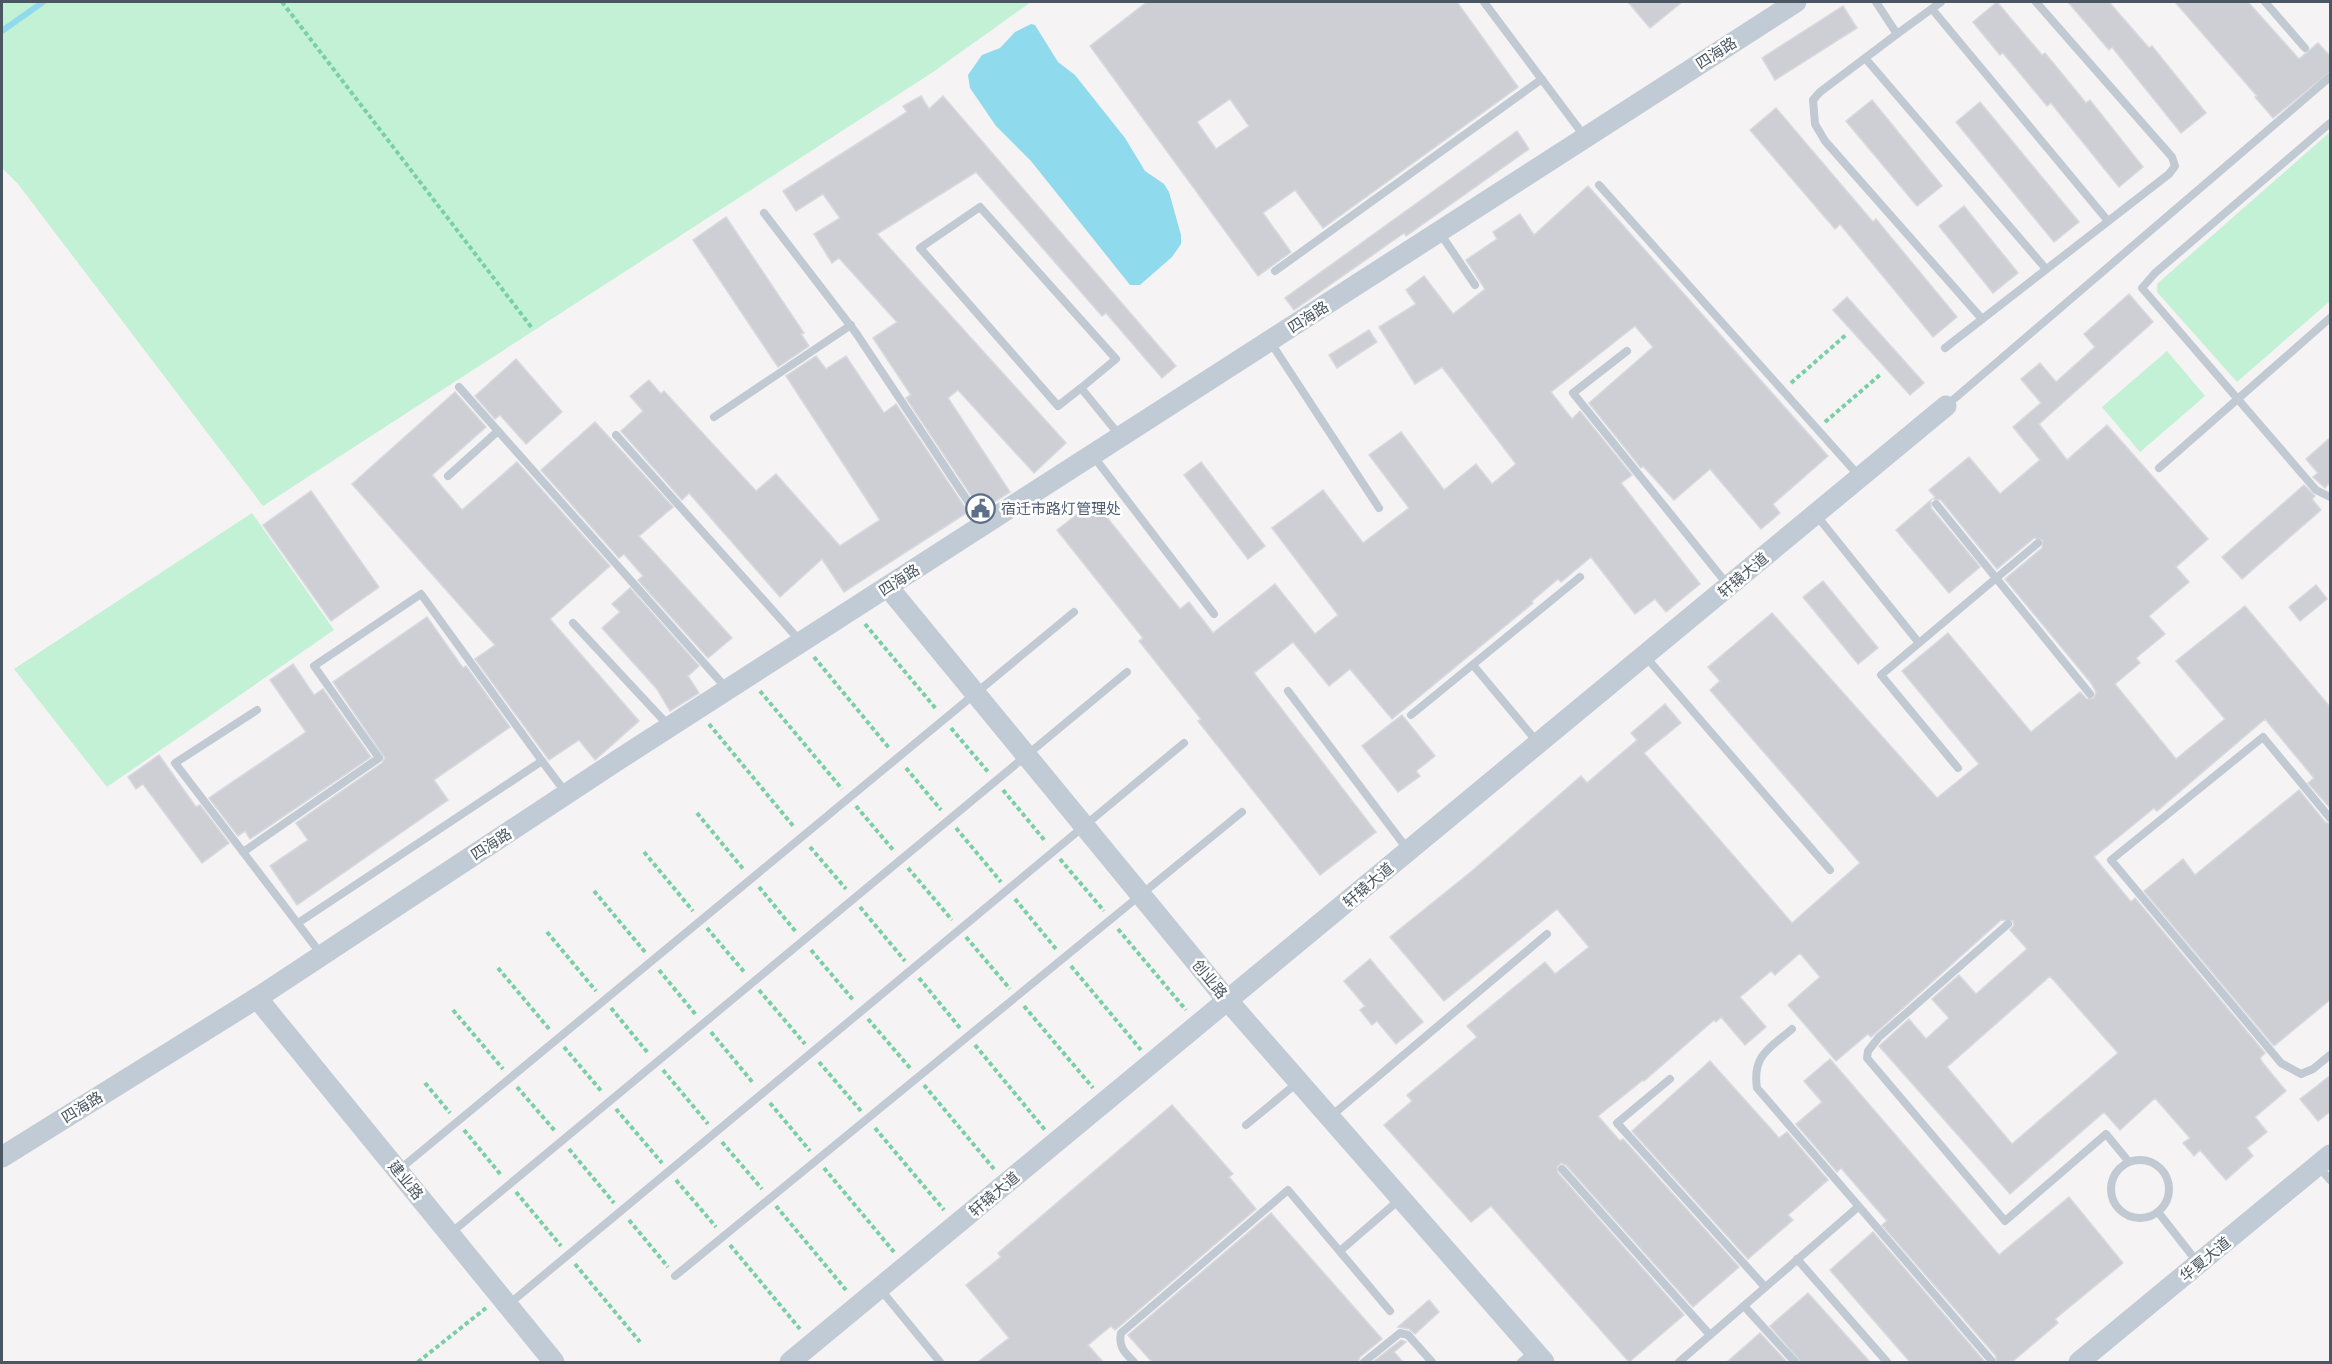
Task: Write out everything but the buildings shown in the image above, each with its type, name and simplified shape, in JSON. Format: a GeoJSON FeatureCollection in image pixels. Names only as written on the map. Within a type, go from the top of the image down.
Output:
{"type":"FeatureCollection","features":[{"type":"Feature","properties":{"kind":"street","name":"四海路"},"geometry":{"type":"LineString","coordinates":[[2,1157],[258,998],[670,727],[1796,2]]}},
{"type":"Feature","properties":{"kind":"street","name":"轩辕大道"},"geometry":{"type":"LineString","coordinates":[[790,1362],[1861,478],[1946,405]]}},
{"type":"Feature","properties":{"kind":"street","name":"创业路"},"geometry":{"type":"LineString","coordinates":[[888,587],[1228,1001],[1400,1199],[1533,1359]]}},
{"type":"Feature","properties":{"kind":"street","name":"建业路"},"geometry":{"type":"LineString","coordinates":[[258,998],[555,1362]]}},
{"type":"Feature","properties":{"kind":"street","name":"华夏大道"},"geometry":{"type":"LineString","coordinates":[[2079,1362],[2199,1264],[2326,1167]]}},
{"type":"Feature","properties":{"kind":"lane"},"geometry":{"type":"LineString","coordinates":[[1484,2],[1586,138]]}},
{"type":"Feature","properties":{"kind":"lane"},"geometry":{"type":"LineString","coordinates":[[1876,2],[1897,34]]}},
{"type":"Feature","properties":{"kind":"lane"},"geometry":{"type":"LineString","coordinates":[[1941,2],[1813,100],[1815,124],[1825,141],[1982,319]]}},
{"type":"Feature","properties":{"kind":"lane"},"geometry":{"type":"LineString","coordinates":[[1945,348],[2169,174],[2175,166],[2172,157],[2036,2]]}},
{"type":"Feature","properties":{"kind":"lane"},"geometry":{"type":"LineString","coordinates":[[2265,2],[2305,48]]}},
{"type":"Feature","properties":{"kind":"lane"},"geometry":{"type":"LineString","coordinates":[[1932,9],[2108,221]]}},
{"type":"Feature","properties":{"kind":"lane"},"geometry":{"type":"LineString","coordinates":[[1865,58],[2046,269]]}},
{"type":"Feature","properties":{"kind":"lane"},"geometry":{"type":"LineString","coordinates":[[1946,405],[2331,77]]}},
{"type":"Feature","properties":{"kind":"lane"},"geometry":{"type":"LineString","coordinates":[[1275,271],[1542,79]]}},
{"type":"Feature","properties":{"kind":"lane"},"geometry":{"type":"LineString","coordinates":[[2331,123],[2155,273],[2142,288],[2316,490],[2331,497]]}},
{"type":"Feature","properties":{"kind":"lane"},"geometry":{"type":"LineString","coordinates":[[1599,185],[1861,478]]}},
{"type":"Feature","properties":{"kind":"lane"},"geometry":{"type":"LineString","coordinates":[[980,207],[1116,359],[1081,388],[1058,406],[920,248],[980,207]]}},
{"type":"Feature","properties":{"kind":"lane"},"geometry":{"type":"LineString","coordinates":[[764,213],[851,325],[984,525]]}},
{"type":"Feature","properties":{"kind":"lane"},"geometry":{"type":"LineString","coordinates":[[1440,232],[1475,285]]}},
{"type":"Feature","properties":{"kind":"lane"},"geometry":{"type":"LineString","coordinates":[[2159,468],[2331,318]]}},
{"type":"Feature","properties":{"kind":"lane"},"geometry":{"type":"LineString","coordinates":[[714,417],[851,325]]}},
{"type":"Feature","properties":{"kind":"lane"},"geometry":{"type":"LineString","coordinates":[[1270,341],[1379,508]]}},
{"type":"Feature","properties":{"kind":"lane"},"geometry":{"type":"LineString","coordinates":[[1627,351],[1573,393],[1729,586]]}},
{"type":"Feature","properties":{"kind":"lane"},"geometry":{"type":"LineString","coordinates":[[459,387],[728,690]]}},
{"type":"Feature","properties":{"kind":"lane"},"geometry":{"type":"LineString","coordinates":[[1081,388],[1121,437]]}},
{"type":"Feature","properties":{"kind":"lane"},"geometry":{"type":"LineString","coordinates":[[448,476],[498,431]]}},
{"type":"Feature","properties":{"kind":"lane"},"geometry":{"type":"LineString","coordinates":[[616,435],[802,642]]}},
{"type":"Feature","properties":{"kind":"lane"},"geometry":{"type":"LineString","coordinates":[[1093,455],[1214,614]]}},
{"type":"Feature","properties":{"kind":"lane"},"geometry":{"type":"LineString","coordinates":[[1936,504],[2090,694]]}},
{"type":"Feature","properties":{"kind":"lane"},"geometry":{"type":"LineString","coordinates":[[1816,514],[1919,643]]}},
{"type":"Feature","properties":{"kind":"lane"},"geometry":{"type":"LineString","coordinates":[[1958,768],[1881,675],[2038,543]]}},
{"type":"Feature","properties":{"kind":"lane"},"geometry":{"type":"LineString","coordinates":[[1412,715],[1580,577]]}},
{"type":"Feature","properties":{"kind":"lane"},"geometry":{"type":"LineString","coordinates":[[243,852],[379,758],[314,666],[421,594],[567,794]]}},
{"type":"Feature","properties":{"kind":"lane"},"geometry":{"type":"LineString","coordinates":[[398,1170],[1074,612]]}},
{"type":"Feature","properties":{"kind":"lane"},"geometry":{"type":"LineString","coordinates":[[573,623],[670,727]]}},
{"type":"Feature","properties":{"kind":"lane"},"geometry":{"type":"LineString","coordinates":[[1645,656],[1830,870]]}},
{"type":"Feature","properties":{"kind":"lane"},"geometry":{"type":"LineString","coordinates":[[1473,665],[1539,744]]}},
{"type":"Feature","properties":{"kind":"lane"},"geometry":{"type":"LineString","coordinates":[[450,1234],[1127,672]]}},
{"type":"Feature","properties":{"kind":"lane"},"geometry":{"type":"LineString","coordinates":[[1288,691],[1409,851]]}},
{"type":"Feature","properties":{"kind":"lane"},"geometry":{"type":"LineString","coordinates":[[257,710],[175,763],[322,955]]}},
{"type":"Feature","properties":{"kind":"lane"},"geometry":{"type":"LineString","coordinates":[[2331,818],[2263,737],[2111,860],[2281,1064],[2301,1074],[2313,1070],[2331,1055]]}},
{"type":"Feature","properties":{"kind":"lane"},"geometry":{"type":"LineString","coordinates":[[504,1301],[568,1255],[1184,742]]}},
{"type":"Feature","properties":{"kind":"lane"},"geometry":{"type":"LineString","coordinates":[[298,923],[542,761]]}},
{"type":"Feature","properties":{"kind":"lane"},"geometry":{"type":"LineString","coordinates":[[675,1276],[1242,812]]}},
{"type":"Feature","properties":{"kind":"lane"},"geometry":{"type":"LineString","coordinates":[[2008,924],[1879,1037],[1868,1051],[1867,1058],[2005,1221],[2106,1134],[2129,1162]]}},
{"type":"Feature","properties":{"kind":"lane"},"geometry":{"type":"LineString","coordinates":[[1329,1117],[1547,934]]}},
{"type":"Feature","properties":{"kind":"lane"},"geometry":{"type":"LineString","coordinates":[[1792,1029],[1758,1060],[1755,1069],[1757,1088],[1991,1360]]}},
{"type":"Feature","properties":{"kind":"lane"},"geometry":{"type":"LineString","coordinates":[[1670,1079],[1617,1123],[1765,1287]]}},
{"type":"Feature","properties":{"kind":"lane"},"geometry":{"type":"LineString","coordinates":[[1246,1125],[1299,1082]]}},
{"type":"Feature","properties":{"kind":"lane"},"geometry":{"type":"LineString","coordinates":[[2147,1161],[2163,1171],[2169,1188],[2164,1206],[2158,1212],[2139,1219],[2120,1211],[2114,1204],[2111,1184],[2121,1166],[2129,1162],[2147,1161]]}},
{"type":"Feature","properties":{"kind":"lane"},"geometry":{"type":"LineString","coordinates":[[1562,1169],[1710,1335]]}},
{"type":"Feature","properties":{"kind":"lane"},"geometry":{"type":"LineString","coordinates":[[1134,1362],[1122,1349],[1119,1342],[1121,1333],[1288,1190],[1390,1311]]}},
{"type":"Feature","properties":{"kind":"lane"},"geometry":{"type":"LineString","coordinates":[[1340,1251],[1400,1199]]}},
{"type":"Feature","properties":{"kind":"lane"},"geometry":{"type":"LineString","coordinates":[[1679,1362],[1858,1207]]}},
{"type":"Feature","properties":{"kind":"lane"},"geometry":{"type":"LineString","coordinates":[[2158,1212],[2199,1264]]}},
{"type":"Feature","properties":{"kind":"lane"},"geometry":{"type":"LineString","coordinates":[[1797,1259],[1887,1362]]}},
{"type":"Feature","properties":{"kind":"lane"},"geometry":{"type":"LineString","coordinates":[[880,1288],[939,1362]]}},
{"type":"Feature","properties":{"kind":"lane"},"geometry":{"type":"LineString","coordinates":[[1744,1306],[1795,1362]]}},
{"type":"Feature","properties":{"kind":"lane"},"geometry":{"type":"LineString","coordinates":[[1364,1362],[1400,1333],[1408,1335],[1432,1362]]}},
{"type":"Feature","properties":{"kind":"path"},"geometry":{"type":"LineString","coordinates":[[282,2],[532,328]]}},
{"type":"Feature","properties":{"kind":"path"},"geometry":{"type":"LineString","coordinates":[[1783,390],[1847,334]]}},
{"type":"Feature","properties":{"kind":"path"},"geometry":{"type":"LineString","coordinates":[[1817,429],[1881,374]]}},
{"type":"Feature","properties":{"kind":"path"},"geometry":{"type":"LineString","coordinates":[[853,609],[1198,1025]]}},
{"type":"Feature","properties":{"kind":"path"},"geometry":{"type":"LineString","coordinates":[[802,642],[1152,1063]]}},
{"type":"Feature","properties":{"kind":"path"},"geometry":{"type":"LineString","coordinates":[[748,677],[1105,1102]]}},
{"type":"Feature","properties":{"kind":"path"},"geometry":{"type":"LineString","coordinates":[[697,710],[1056,1143]]}},
{"type":"Feature","properties":{"kind":"path"},"geometry":{"type":"LineString","coordinates":[[696,813],[1006,1184]]}},
{"type":"Feature","properties":{"kind":"path"},"geometry":{"type":"LineString","coordinates":[[644,852],[957,1225]]}},
{"type":"Feature","properties":{"kind":"path"},"geometry":{"type":"LineString","coordinates":[[594,891],[906,1266]]}},
{"type":"Feature","properties":{"kind":"path"},"geometry":{"type":"LineString","coordinates":[[547,932],[859,1306]]}},
{"type":"Feature","properties":{"kind":"path"},"geometry":{"type":"LineString","coordinates":[[498,968],[813,1344]]}},
{"type":"Feature","properties":{"kind":"path"},"geometry":{"type":"LineString","coordinates":[[425,1083],[640,1342]]}},
{"type":"Feature","properties":{"kind":"path"},"geometry":{"type":"LineString","coordinates":[[418,1362],[504,1301]]}},
{"type":"Feature","properties":{"kind":"green space"},"geometry":{"type":"Polygon","coordinates":[[[2,2],[1031,2],[933,72],[263,506],[18,184],[2,168],[2,2]]]}},
{"type":"Feature","properties":{"kind":"green space"},"geometry":{"type":"Polygon","coordinates":[[[2330,132],[2330,301],[2237,382],[2157,292],[2157,284],[2330,132]]]}},
{"type":"Feature","properties":{"kind":"green space"},"geometry":{"type":"Polygon","coordinates":[[[2167,351],[2205,396],[2140,452],[2102,407],[2167,351]]]}},
{"type":"Feature","properties":{"kind":"green space"},"geometry":{"type":"Polygon","coordinates":[[[252,513],[334,630],[107,787],[14,669],[252,513]]]}},
{"type":"Feature","properties":{"kind":"water"},"geometry":{"type":"Polygon","coordinates":[[[1031,24],[1035,25],[1058,62],[1075,75],[1125,138],[1145,171],[1164,184],[1169,192],[1181,235],[1181,244],[1172,257],[1140,285],[1130,285],[1031,161],[996,126],[970,88],[968,75],[982,55],[1000,48],[1015,32],[1031,24]]]}},
{"type":"Feature","properties":{"kind":"waterway"},"geometry":{"type":"LineString","coordinates":[[2,31],[43,2]]}},
{"type":"Feature","properties":{"kind":"place","name":"宿迁市路灯管理处"},"geometry":{"type":"Point","coordinates":[980,508]}}]}
